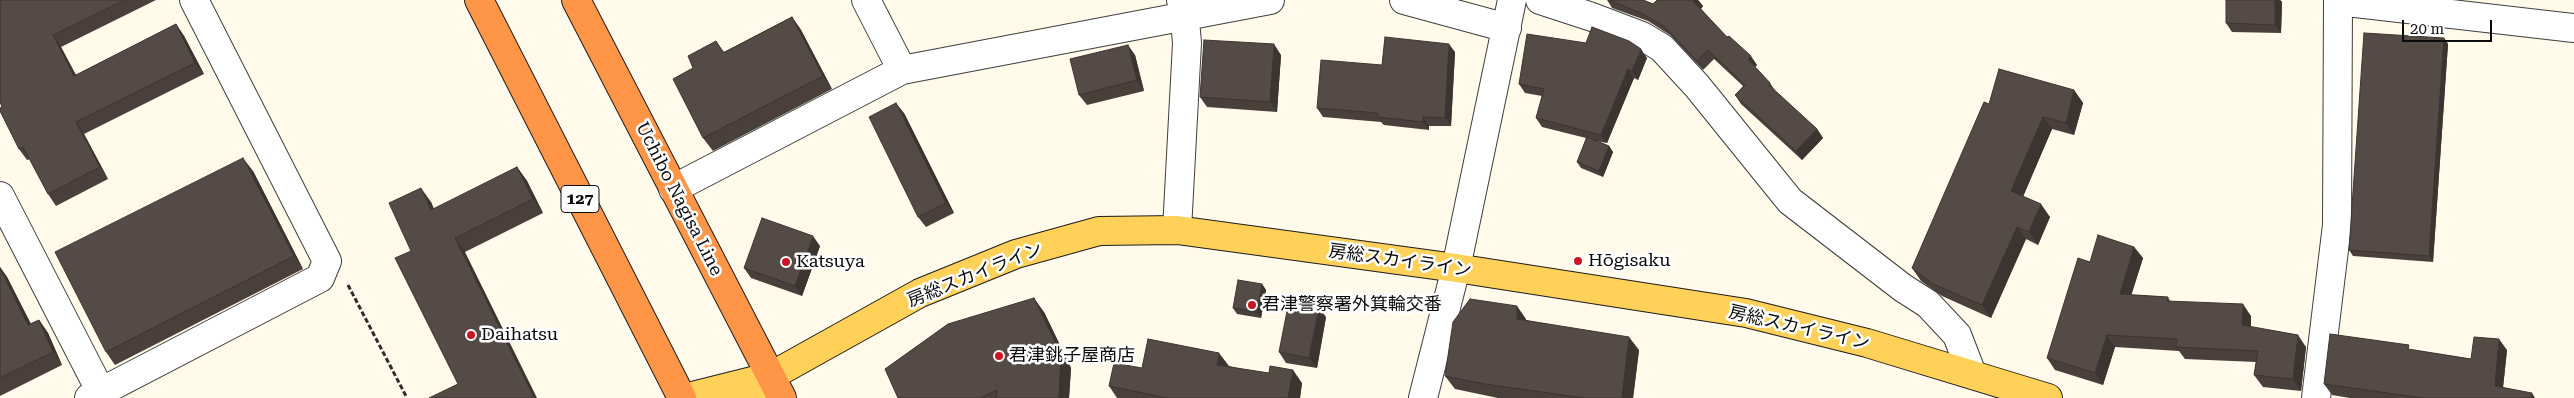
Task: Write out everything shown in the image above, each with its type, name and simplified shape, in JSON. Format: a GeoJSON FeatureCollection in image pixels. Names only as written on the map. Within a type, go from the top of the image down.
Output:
{"type":"FeatureCollection","features":[{"type":"Feature","properties":{"kind":"highway","name":"127"},"geometry":{"type":"LineString","coordinates":[[479,0],[683,398]]}},
{"type":"Feature","properties":{"kind":"highway","name":"Uchibo Nagisa Line"},"geometry":{"type":"LineString","coordinates":[[576,0],[776,387]]}},
{"type":"Feature","properties":{"kind":"main road","name":"房総スカイライン"},"geometry":{"type":"LineString","coordinates":[[776,387],[920,293],[1016,254],[1099,231],[1176,230],[1456,268],[1746,313],[1867,343],[2048,398]]}},
{"type":"Feature","properties":{"kind":"main road"},"geometry":{"type":"LineString","coordinates":[[683,398],[776,387]]}},
{"type":"Feature","properties":{"kind":"main road"},"geometry":{"type":"LineString","coordinates":[[743,398],[776,387]]}},
{"type":"Feature","properties":{"kind":"street"},"geometry":{"type":"LineString","coordinates":[[0,196],[98,396],[320,278],[327,261],[194,0]]}},
{"type":"Feature","properties":{"kind":"street"},"geometry":{"type":"LineString","coordinates":[[866,0],[902,70]]}},
{"type":"Feature","properties":{"kind":"street"},"geometry":{"type":"LineString","coordinates":[[673,188],[902,70],[1183,8],[1270,0]]}},
{"type":"Feature","properties":{"kind":"street"},"geometry":{"type":"LineString","coordinates":[[1404,0],[1507,28]]}},
{"type":"Feature","properties":{"kind":"street"},"geometry":{"type":"LineString","coordinates":[[1422,398],[1456,268],[1512,0]]}},
{"type":"Feature","properties":{"kind":"street"},"geometry":{"type":"LineString","coordinates":[[1540,0],[1642,36],[1662,48],[1696,86],[1790,201],[1903,288],[1928,304],[1957,335],[1972,374]]}},
{"type":"Feature","properties":{"kind":"street"},"geometry":{"type":"LineString","coordinates":[[2316,398],[2337,225],[2338,1],[2574,28]]}},
{"type":"Feature","properties":{"kind":"street"},"geometry":{"type":"LineString","coordinates":[[1176,230],[1187,43],[1183,8]]}},
{"type":"Feature","properties":{"kind":"path"},"geometry":{"type":"LineString","coordinates":[[327,261],[342,272],[407,398]]}},
{"type":"Feature","properties":{"kind":"building"},"geometry":{"type":"Polygon","coordinates":[[[0,0],[125,0],[53,35],[74,76],[176,24],[195,63],[76,122],[100,167],[48,194],[23,147],[19,149],[0,111],[2,107],[0,102],[0,0]]]}},
{"type":"Feature","properties":{"kind":"building"},"geometry":{"type":"Polygon","coordinates":[[[1609,0],[1643,0],[1653,4],[1657,0],[1694,0],[1727,37],[1729,36],[1751,56],[1748,59],[1770,83],[1769,85],[1817,129],[1796,151],[1735,95],[1745,85],[1708,50],[1697,61],[1664,26],[1641,13],[1609,0]]]}},
{"type":"Feature","properties":{"kind":"building"},"geometry":{"type":"Polygon","coordinates":[[[2226,0],[2275,0],[2275,25],[2226,23],[2226,0]]]}},
{"type":"Feature","properties":{"kind":"building"},"geometry":{"type":"Polygon","coordinates":[[[792,17],[823,76],[703,138],[673,79],[693,68],[688,56],[716,41],[723,53],[792,17]]]}},
{"type":"Feature","properties":{"kind":"building"},"geometry":{"type":"Polygon","coordinates":[[[1592,27],[1629,41],[1641,49],[1632,71],[1628,69],[1601,135],[1536,118],[1544,89],[1519,84],[1527,34],[1586,43],[1592,27]]]}},
{"type":"Feature","properties":{"kind":"building"},"geometry":{"type":"Polygon","coordinates":[[[2364,33],[2444,38],[2429,256],[2349,250],[2364,33]]]}},
{"type":"Feature","properties":{"kind":"building"},"geometry":{"type":"Polygon","coordinates":[[[1385,37],[1449,44],[1445,118],[1423,117],[1423,122],[1378,117],[1378,113],[1317,108],[1321,60],[1382,65],[1385,37]]]}},
{"type":"Feature","properties":{"kind":"building"},"geometry":{"type":"Polygon","coordinates":[[[1204,40],[1274,44],[1270,102],[1200,97],[1204,40]]]}},
{"type":"Feature","properties":{"kind":"building"},"geometry":{"type":"Polygon","coordinates":[[[1128,45],[1137,80],[1079,95],[1070,59],[1128,45]]]}},
{"type":"Feature","properties":{"kind":"building"},"geometry":{"type":"Polygon","coordinates":[[[1999,69],[2074,90],[2066,123],[2043,117],[2011,191],[2041,204],[2029,232],[2017,227],[1982,305],[1933,284],[1912,268],[1984,102],[1989,104],[1999,69]]]}},
{"type":"Feature","properties":{"kind":"building"},"geometry":{"type":"Polygon","coordinates":[[[896,103],[946,203],[918,217],[869,117],[896,103]]]}},
{"type":"Feature","properties":{"kind":"building"},"geometry":{"type":"Polygon","coordinates":[[[1587,137],[1609,146],[1599,171],[1577,162],[1587,137]]]}},
{"type":"Feature","properties":{"kind":"building"},"geometry":{"type":"Polygon","coordinates":[[[243,158],[294,256],[106,352],[55,252],[243,158]]]}},
{"type":"Feature","properties":{"kind":"building"},"geometry":{"type":"Polygon","coordinates":[[[517,167],[533,199],[455,238],[534,398],[429,398],[458,384],[395,258],[411,251],[389,203],[421,188],[431,210],[517,167]]]}},
{"type":"Feature","properties":{"kind":"building","name":"Katsuya"},"geometry":{"type":"Polygon","coordinates":[[[762,218],[813,236],[795,286],[744,268],[762,218]]]}},
{"type":"Feature","properties":{"kind":"building"},"geometry":{"type":"Polygon","coordinates":[[[2098,235],[2134,247],[2120,294],[2168,297],[2167,301],[2243,304],[2242,325],[2298,335],[2293,379],[2254,375],[2258,351],[2176,347],[2177,339],[2107,335],[2095,373],[2047,358],[2078,258],[2090,262],[2098,235]]]}},
{"type":"Feature","properties":{"kind":"building"},"geometry":{"type":"Polygon","coordinates":[[[0,268],[28,325],[39,320],[53,352],[0,378],[0,268]]]}},
{"type":"Feature","properties":{"kind":"building"},"geometry":{"type":"Polygon","coordinates":[[[1238,280],[1262,284],[1257,312],[1233,308],[1238,280]]]}},
{"type":"Feature","properties":{"kind":"building","name":"君津銚子屋商店"},"geometry":{"type":"Polygon","coordinates":[[[1034,298],[1061,354],[1059,398],[996,398],[997,390],[980,398],[898,398],[885,369],[948,324],[1034,298]]]}},
{"type":"Feature","properties":{"kind":"building"},"geometry":{"type":"Polygon","coordinates":[[[1470,299],[1517,306],[1517,319],[1629,337],[1622,398],[1584,398],[1485,384],[1445,376],[1453,322],[1470,299]]]}},
{"type":"Feature","properties":{"kind":"building"},"geometry":{"type":"Polygon","coordinates":[[[1289,301],[1319,307],[1309,358],[1279,352],[1289,301]]]}},
{"type":"Feature","properties":{"kind":"building"},"geometry":{"type":"Polygon","coordinates":[[[2330,334],[2409,345],[2408,349],[2471,359],[2474,337],[2499,339],[2495,386],[2532,393],[2531,398],[2423,398],[2324,384],[2330,334]]]}},
{"type":"Feature","properties":{"kind":"building"},"geometry":{"type":"Polygon","coordinates":[[[1148,339],[1219,353],[1217,365],[1269,373],[1270,366],[1293,370],[1288,398],[1167,398],[1109,386],[1114,363],[1142,368],[1148,339]]]}},
{"type":"Feature","properties":{"kind":"place","name":"Hōgisaku"},"geometry":{"type":"Point","coordinates":[1578,261]}},
{"type":"Feature","properties":{"kind":"place","name":"Katsuya"},"geometry":{"type":"Point","coordinates":[786,262]}},
{"type":"Feature","properties":{"kind":"place","name":"君津警察署外箕輪交番"},"geometry":{"type":"Point","coordinates":[1252,305]}},
{"type":"Feature","properties":{"kind":"place","name":"Daihatsu"},"geometry":{"type":"Point","coordinates":[471,335]}},
{"type":"Feature","properties":{"kind":"place","name":"君津銚子屋商店"},"geometry":{"type":"Point","coordinates":[999,356]}}]}
